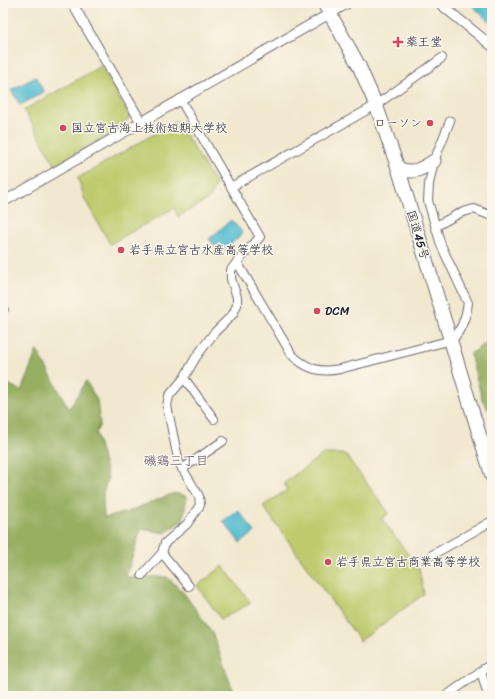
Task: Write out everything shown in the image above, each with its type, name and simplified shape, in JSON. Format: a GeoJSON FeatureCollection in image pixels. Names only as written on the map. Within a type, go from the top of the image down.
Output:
{"type":"FeatureCollection","features":[{"type":"Feature","properties":{"kind":"highway","name":"国道45号"},"geometry":{"type":"LineString","coordinates":[[327,8],[359,66],[376,105],[398,168],[452,340],[492,476]]}},
{"type":"Feature","properties":{"kind":"highway"},"geometry":{"type":"LineString","coordinates":[[398,168],[406,172],[416,171],[425,168],[434,161]]}},
{"type":"Feature","properties":{"kind":"street"},"geometry":{"type":"LineString","coordinates":[[72,3],[141,122]]}},
{"type":"Feature","properties":{"kind":"street"},"geometry":{"type":"LineString","coordinates":[[3,202],[180,99],[327,8],[348,3]]}},
{"type":"Feature","properties":{"kind":"street"},"geometry":{"type":"LineString","coordinates":[[440,3],[492,46]]}},
{"type":"Feature","properties":{"kind":"street"},"geometry":{"type":"LineString","coordinates":[[231,187],[376,105],[442,58]]}},
{"type":"Feature","properties":{"kind":"street"},"geometry":{"type":"LineString","coordinates":[[142,575],[162,553],[165,543],[187,524],[200,504],[198,496],[182,469],[176,451],[167,406],[169,396],[184,378],[204,345],[233,314],[237,305],[237,297],[231,279],[231,270],[260,238],[180,99]]}},
{"type":"Feature","properties":{"kind":"street"},"geometry":{"type":"LineString","coordinates":[[237,262],[292,355],[303,366],[315,371],[328,372],[452,340],[464,320],[468,303],[441,245],[428,201],[429,184],[434,161],[450,121]]}},
{"type":"Feature","properties":{"kind":"street"},"geometry":{"type":"LineString","coordinates":[[436,226],[460,213],[474,209],[492,216]]}},
{"type":"Feature","properties":{"kind":"street"},"geometry":{"type":"LineString","coordinates":[[184,378],[214,419]]}},
{"type":"Feature","properties":{"kind":"street"},"geometry":{"type":"LineString","coordinates":[[182,469],[223,441]]}},
{"type":"Feature","properties":{"kind":"street"},"geometry":{"type":"LineString","coordinates":[[432,555],[492,521]]}},
{"type":"Feature","properties":{"kind":"street"},"geometry":{"type":"LineString","coordinates":[[162,553],[189,586]]}},
{"type":"Feature","properties":{"kind":"street"},"geometry":{"type":"LineString","coordinates":[[450,695],[492,663]]}},
{"type":"Feature","properties":{"kind":"street"},"geometry":{"type":"LineString","coordinates":[[481,671],[488,696]]}},
{"type":"Feature","properties":{"kind":"green space"},"geometry":{"type":"Polygon","coordinates":[[[101,66],[130,117],[117,130],[55,165],[24,110],[101,66]]]}},
{"type":"Feature","properties":{"kind":"green space"},"geometry":{"type":"Polygon","coordinates":[[[177,121],[216,184],[210,198],[178,217],[174,208],[110,244],[85,200],[78,178],[177,121]]]}},
{"type":"Feature","properties":{"kind":"green space"},"geometry":{"type":"Polygon","coordinates":[[[492,339],[492,416],[482,399],[470,354],[492,339]]]}},
{"type":"Feature","properties":{"kind":"green space"},"geometry":{"type":"Polygon","coordinates":[[[37,350],[69,409],[86,381],[97,400],[100,424],[96,433],[108,478],[103,493],[104,518],[127,512],[174,493],[187,496],[183,520],[165,533],[141,529],[126,577],[167,577],[183,592],[212,632],[235,696],[3,696],[3,381],[21,391],[37,350]]]}},
{"type":"Feature","properties":{"kind":"green space"},"geometry":{"type":"Polygon","coordinates":[[[323,454],[345,454],[389,513],[382,519],[419,569],[424,594],[360,641],[263,506],[287,490],[284,483],[323,454]]]}},
{"type":"Feature","properties":{"kind":"green space"},"geometry":{"type":"Polygon","coordinates":[[[223,566],[251,603],[221,619],[197,586],[223,566]]]}},
{"type":"Feature","properties":{"kind":"water"},"geometry":{"type":"Polygon","coordinates":[[[470,3],[492,3],[492,25],[470,3]]]}},
{"type":"Feature","properties":{"kind":"water"},"geometry":{"type":"Polygon","coordinates":[[[36,77],[44,92],[20,105],[11,90],[36,77]]]}},
{"type":"Feature","properties":{"kind":"water"},"geometry":{"type":"Polygon","coordinates":[[[231,220],[243,233],[221,253],[209,239],[231,220]]]}},
{"type":"Feature","properties":{"kind":"water"},"geometry":{"type":"Polygon","coordinates":[[[238,510],[255,532],[240,543],[223,521],[238,510]]]}},
{"type":"Feature","properties":{"kind":"place","name":"薬王堂"},"geometry":{"type":"Point","coordinates":[398,42]}},
{"type":"Feature","properties":{"kind":"place","name":"ローソン"},"geometry":{"type":"Point","coordinates":[430,123]}},
{"type":"Feature","properties":{"kind":"place","name":"国立宮古海上技術短期大学校"},"geometry":{"type":"Point","coordinates":[63,128]}},
{"type":"Feature","properties":{"kind":"place","name":"岩手県立宮古水産高等学校"},"geometry":{"type":"Point","coordinates":[121,250]}},
{"type":"Feature","properties":{"kind":"place","name":"DCM"},"geometry":{"type":"Point","coordinates":[317,311]}},
{"type":"Feature","properties":{"kind":"place","name":"岩手県立宮古商業高等学校"},"geometry":{"type":"Point","coordinates":[328,562]}},
{"type":"Feature","properties":{"kind":"district","name":"磯鶏三丁目"},"geometry":{"type":"Point","coordinates":[176,460]}}]}
